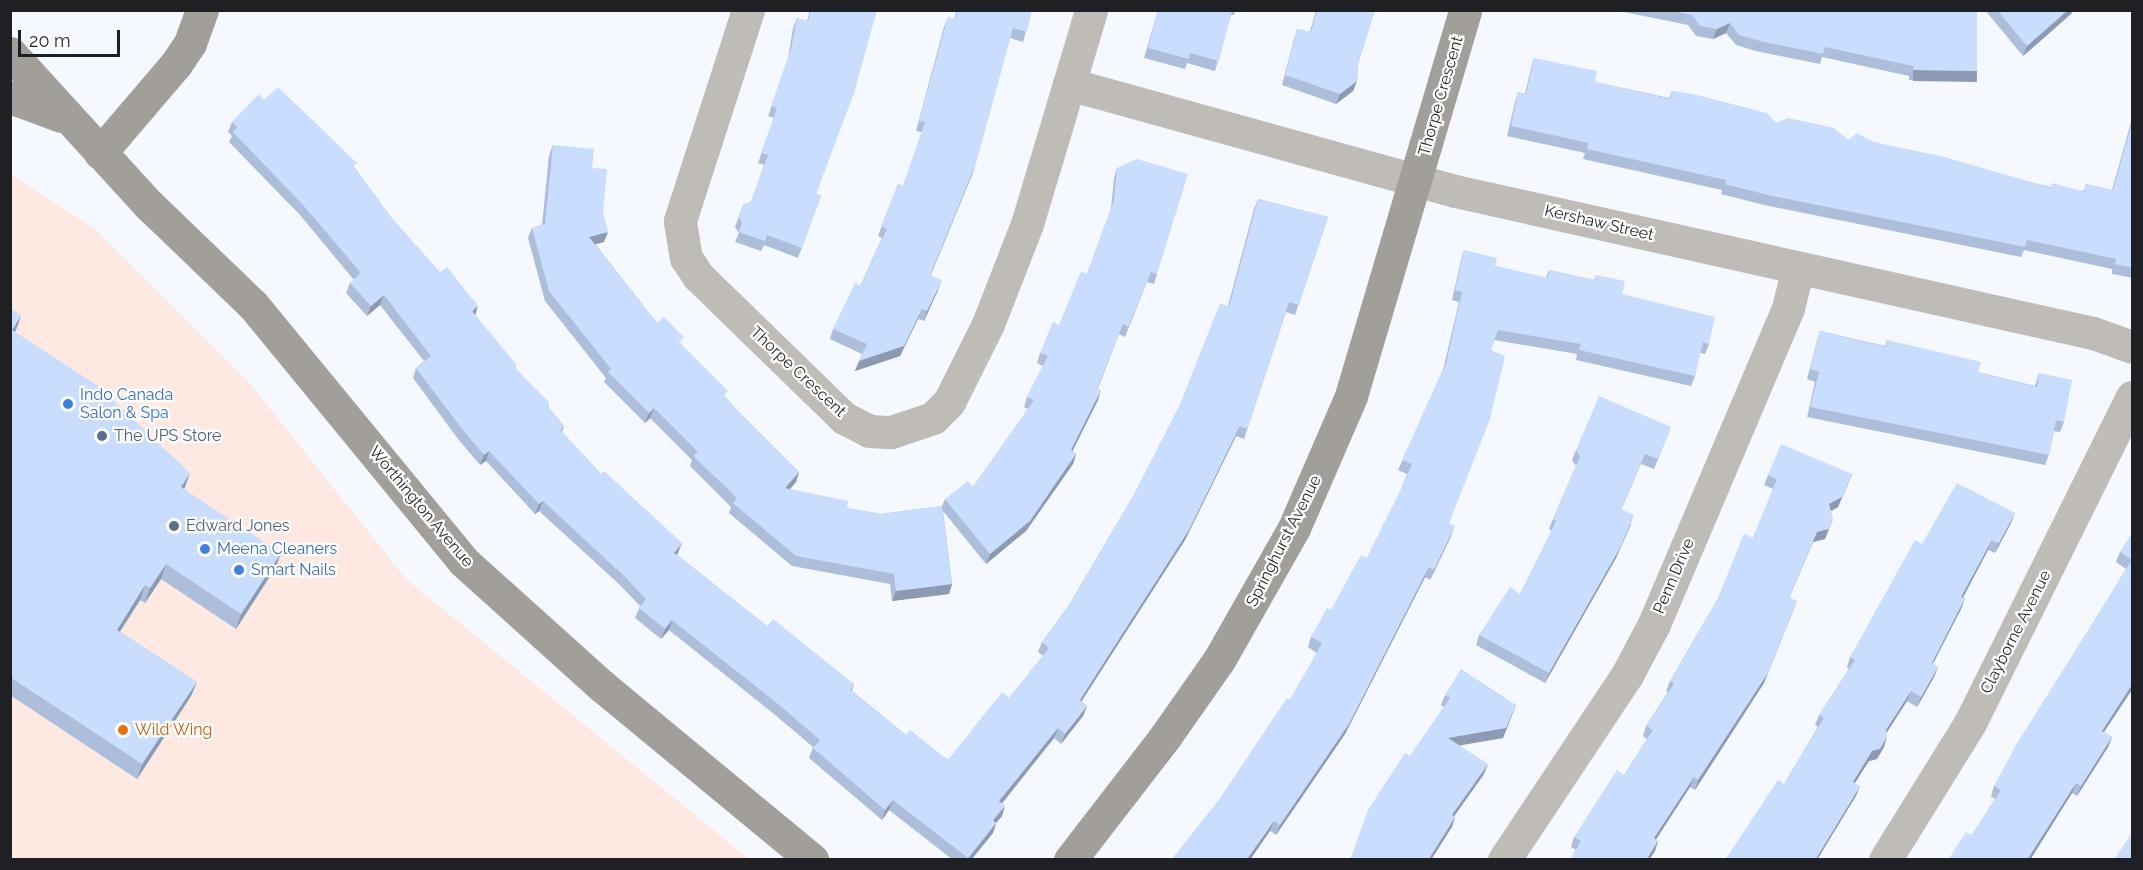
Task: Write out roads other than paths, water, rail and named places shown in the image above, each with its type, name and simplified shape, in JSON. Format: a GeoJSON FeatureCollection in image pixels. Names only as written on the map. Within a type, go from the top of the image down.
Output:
{"type":"FeatureCollection","features":[{"type":"Feature","properties":{"kind":"street"},"geometry":{"type":"LineString","coordinates":[[100,153],[176,64],[190,43],[202,10]]}},
{"type":"Feature","properties":{"kind":"street","name":"Thorpe Crescent"},"geometry":{"type":"LineString","coordinates":[[748,10],[682,210],[683,248],[698,276],[844,418],[869,430],[891,432],[933,418],[949,402],[988,324],[1027,224],[1091,10]]}},
{"type":"Feature","properties":{"kind":"street","name":"Thorpe Crescent"},"geometry":{"type":"LineString","coordinates":[[1417,181],[1466,10]]}},
{"type":"Feature","properties":{"kind":"street","name":"Worthington Avenue"},"geometry":{"type":"LineString","coordinates":[[10,53],[66,118],[253,305],[463,561],[602,686],[812,860]]}},
{"type":"Feature","properties":{"kind":"street","name":"Kershaw Street"},"geometry":{"type":"LineString","coordinates":[[1069,84],[1417,181],[2093,333],[2133,347]]}},
{"type":"Feature","properties":{"kind":"street","name":"Worthington Avenue"},"geometry":{"type":"LineString","coordinates":[[10,97],[66,118]]}},
{"type":"Feature","properties":{"kind":"street","name":"Springhurst Avenue"},"geometry":{"type":"LineString","coordinates":[[1070,860],[1166,737],[1219,660],[1294,528],[1351,396],[1417,181]]}},
{"type":"Feature","properties":{"kind":"street","name":"Penn Drive"},"geometry":{"type":"LineString","coordinates":[[1504,860],[1627,675],[1654,624],[1788,308],[1798,268]]}},
{"type":"Feature","properties":{"kind":"street","name":"Clayborne Avenue"},"geometry":{"type":"LineString","coordinates":[[1885,860],[1970,723],[2133,397]]}},
{"type":"Feature","properties":{"kind":"place","name":"Indo Canada Salon & Spa"},"geometry":{"type":"Point","coordinates":[68,404]}},
{"type":"Feature","properties":{"kind":"place","name":"The UPS Store"},"geometry":{"type":"Point","coordinates":[102,436]}},
{"type":"Feature","properties":{"kind":"place","name":"Edward Jones"},"geometry":{"type":"Point","coordinates":[174,526]}},
{"type":"Feature","properties":{"kind":"place","name":"Meena Cleaners"},"geometry":{"type":"Point","coordinates":[205,549]}},
{"type":"Feature","properties":{"kind":"place","name":"Smart Nails"},"geometry":{"type":"Point","coordinates":[239,570]}},
{"type":"Feature","properties":{"kind":"place","name":"Wild Wing"},"geometry":{"type":"Point","coordinates":[123,730]}}]}
